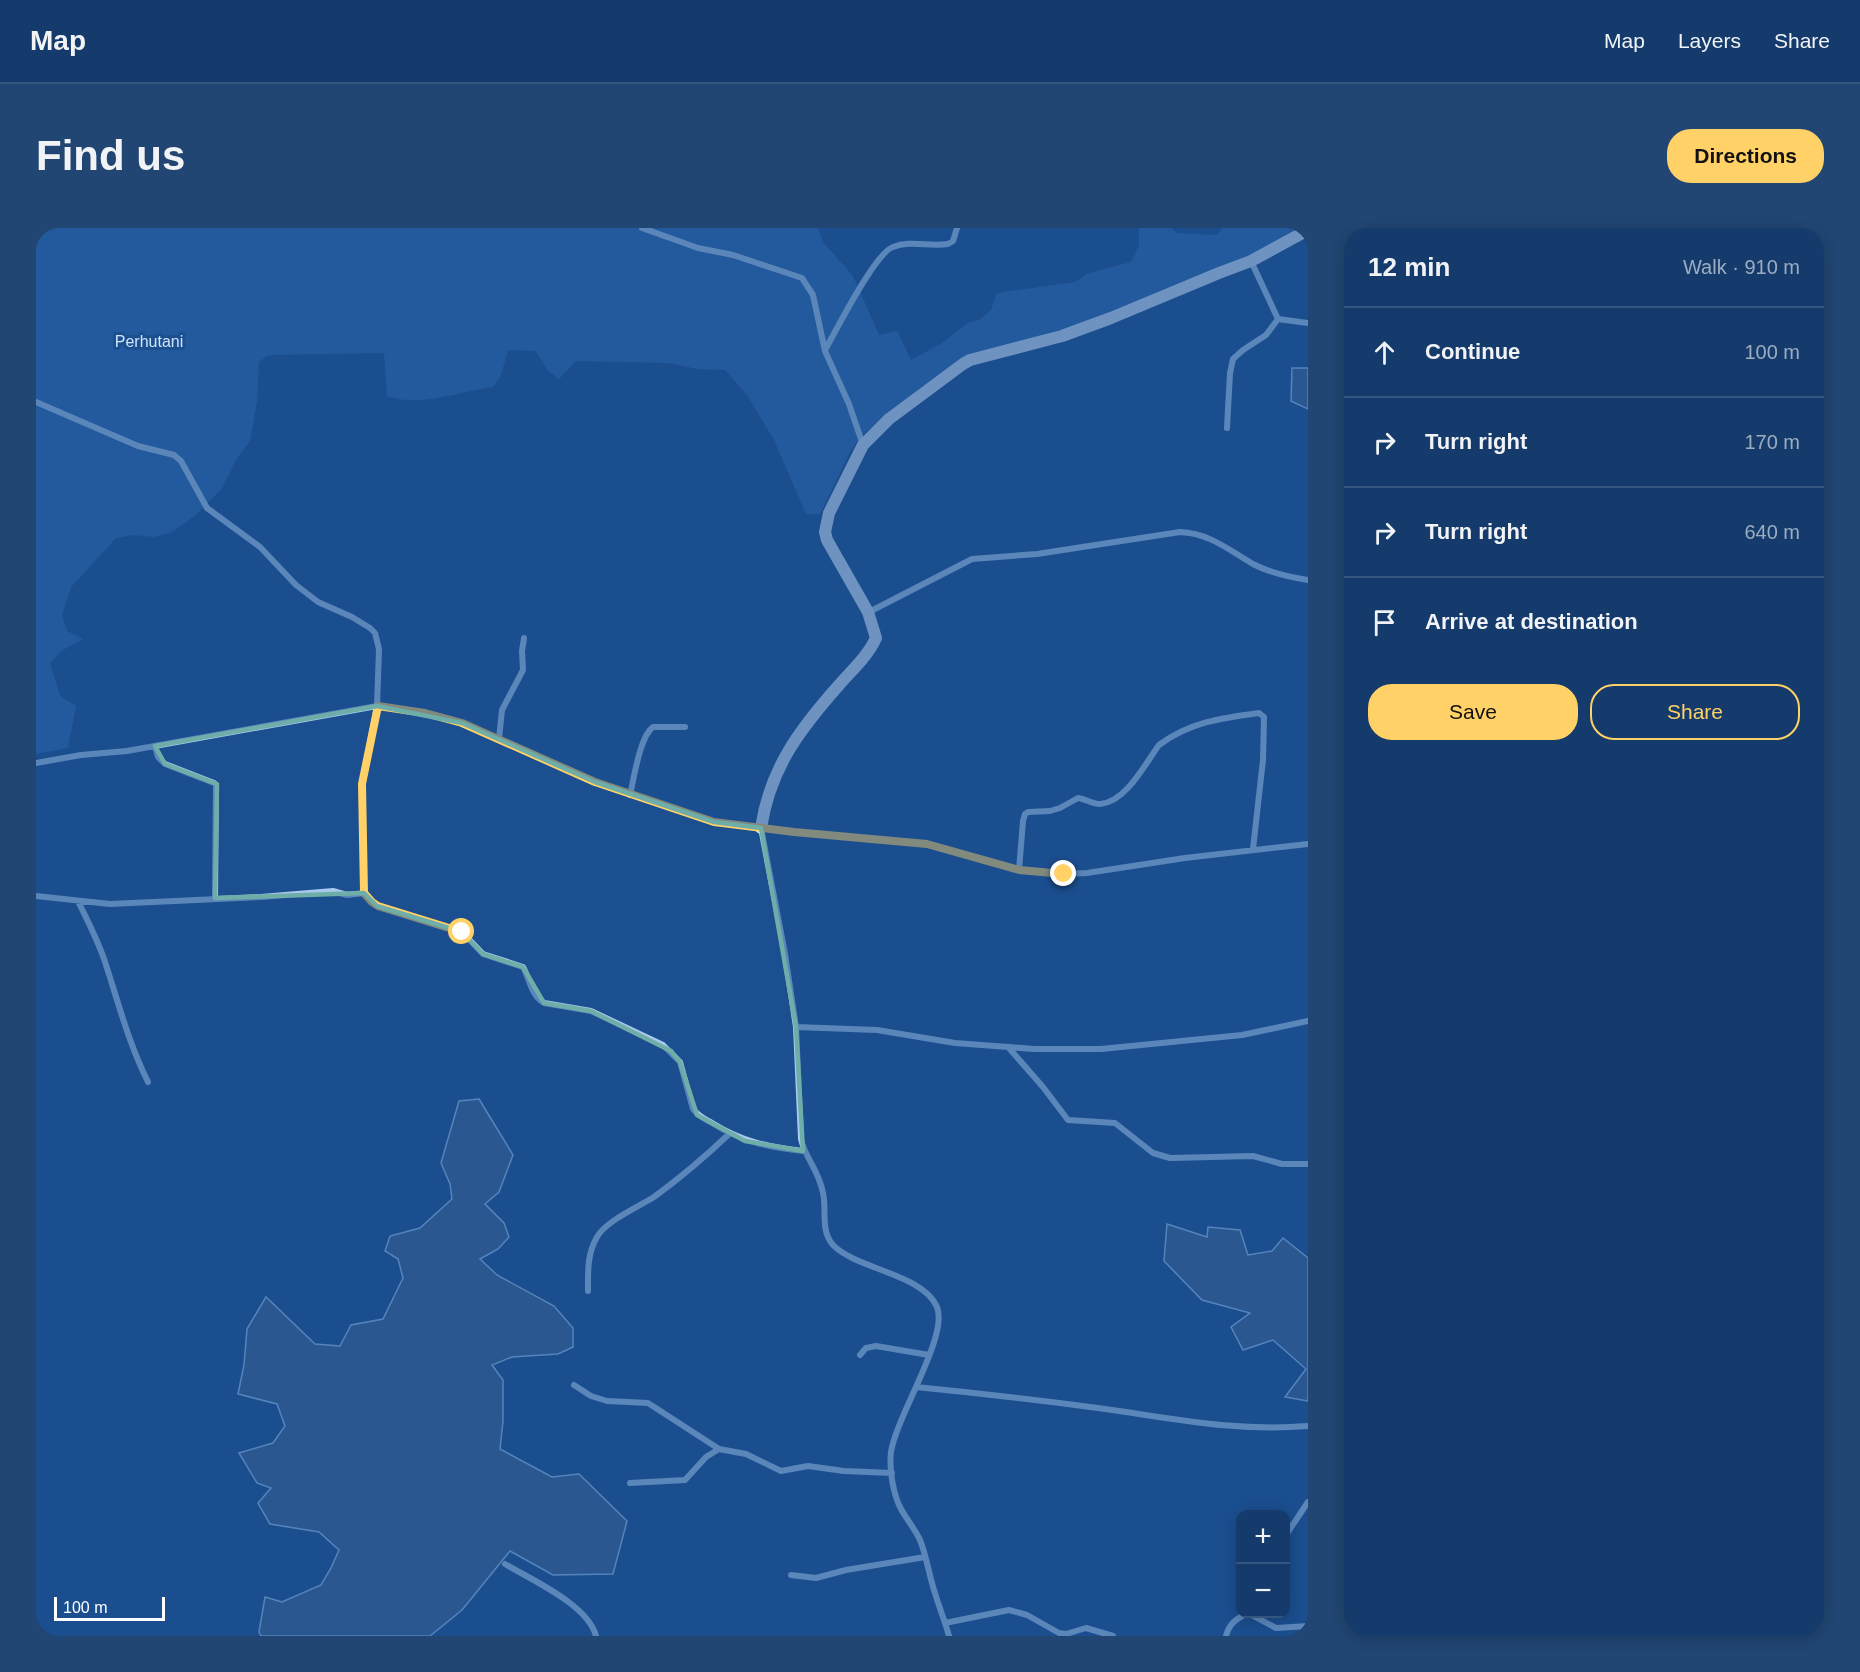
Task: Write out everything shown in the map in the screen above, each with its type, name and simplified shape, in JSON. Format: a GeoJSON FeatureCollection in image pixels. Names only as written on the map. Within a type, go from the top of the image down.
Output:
{"type":"FeatureCollection","features":[{"type":"Feature","properties":{"kind":"street"},"geometry":{"type":"LineString","coordinates":[[642,228],[698,248],[733,255],[802,278],[813,295],[825,351],[849,404],[863,446]]}},
{"type":"Feature","properties":{"kind":"street"},"geometry":{"type":"LineString","coordinates":[[825,351],[870,271],[889,248],[904,244],[948,244],[953,241],[957,228]]}},
{"type":"Feature","properties":{"kind":"street"},"geometry":{"type":"LineString","coordinates":[[949,1636],[916,1531],[901,1509],[892,1473],[891,1454],[894,1436],[929,1355],[938,1329],[939,1316],[933,1300],[922,1290],[835,1247],[828,1239],[820,1179],[803,1151],[801,1139],[796,1027],[785,954],[761,828],[772,784],[785,755],[801,730],[873,645],[876,638],[868,612],[827,540],[825,532],[830,513],[863,446],[889,419],[970,360],[1062,336],[1251,261],[1308,230]]}},
{"type":"Feature","properties":{"kind":"street"},"geometry":{"type":"LineString","coordinates":[[1251,261],[1278,319]]}},
{"type":"Feature","properties":{"kind":"street"},"geometry":{"type":"LineString","coordinates":[[1278,319],[1308,323]]}},
{"type":"Feature","properties":{"kind":"street"},"geometry":{"type":"LineString","coordinates":[[1227,428],[1230,373],[1233,360],[1266,334],[1278,319]]}},
{"type":"Feature","properties":{"kind":"street"},"geometry":{"type":"LineString","coordinates":[[36,402],[138,446],[174,455],[181,461],[207,508],[260,548],[296,585],[318,602],[370,628],[380,649],[378,706],[362,784],[364,893],[372,902],[378,906],[462,932],[483,954],[523,967],[532,990],[544,1003],[591,1011],[663,1045],[680,1062],[693,1109],[697,1115],[729,1134],[745,1141],[770,1147],[803,1151]]}},
{"type":"Feature","properties":{"kind":"street"},"geometry":{"type":"LineString","coordinates":[[868,612],[972,559],[1037,554],[1180,532],[1202,534],[1255,565],[1275,573],[1308,580]]}},
{"type":"Feature","properties":{"kind":"street"},"geometry":{"type":"LineString","coordinates":[[499,739],[502,710],[523,670],[524,638]]}},
{"type":"Feature","properties":{"kind":"street"},"geometry":{"type":"LineString","coordinates":[[36,762],[155,746],[378,706],[447,718],[595,782],[714,822],[927,844],[1019,870],[1064,874],[1087,873],[1253,849],[1308,844]]}},
{"type":"Feature","properties":{"kind":"street"},"geometry":{"type":"LineString","coordinates":[[1019,870],[1023,821],[1028,812],[1050,811],[1078,798],[1095,804],[1113,801],[1123,794],[1159,745],[1166,740],[1205,722],[1259,713],[1264,717],[1263,760],[1253,849]]}},
{"type":"Feature","properties":{"kind":"street"},"geometry":{"type":"LineString","coordinates":[[630,795],[642,746],[649,730],[653,727],[685,727]]}},
{"type":"Feature","properties":{"kind":"street"},"geometry":{"type":"LineString","coordinates":[[155,746],[158,757],[165,764],[216,785],[215,898]]}},
{"type":"Feature","properties":{"kind":"street"},"geometry":{"type":"LineString","coordinates":[[36,896],[110,904],[333,891],[346,895],[364,893]]}},
{"type":"Feature","properties":{"kind":"street"},"geometry":{"type":"LineString","coordinates":[[78,901],[99,944],[123,1023],[148,1082]]}},
{"type":"Feature","properties":{"kind":"street"},"geometry":{"type":"LineString","coordinates":[[796,1027],[877,1030],[955,1043],[1034,1049],[1101,1048],[1242,1035],[1308,1021]]}},
{"type":"Feature","properties":{"kind":"street"},"geometry":{"type":"LineString","coordinates":[[1008,1047],[1068,1120],[1116,1123],[1142,1146],[1158,1156],[1170,1158],[1253,1156],[1282,1164],[1308,1164]]}},
{"type":"Feature","properties":{"kind":"street"},"geometry":{"type":"LineString","coordinates":[[588,1291],[588,1258],[591,1248],[603,1229],[655,1196],[707,1155],[729,1134]]}},
{"type":"Feature","properties":{"kind":"street"},"geometry":{"type":"LineString","coordinates":[[860,1355],[866,1348],[876,1346],[929,1355]]}},
{"type":"Feature","properties":{"kind":"street"},"geometry":{"type":"LineString","coordinates":[[574,1385],[591,1396],[607,1401],[648,1403],[719,1449],[746,1454],[781,1471],[808,1466],[844,1471],[892,1473]]}},
{"type":"Feature","properties":{"kind":"street"},"geometry":{"type":"LineString","coordinates":[[916,1387],[1101,1408],[1215,1426],[1278,1429],[1308,1426]]}},
{"type":"Feature","properties":{"kind":"street"},"geometry":{"type":"LineString","coordinates":[[630,1483],[685,1480],[706,1457],[719,1449]]}},
{"type":"Feature","properties":{"kind":"street"},"geometry":{"type":"LineString","coordinates":[[1290,1529],[1308,1502]]}},
{"type":"Feature","properties":{"kind":"street"},"geometry":{"type":"LineString","coordinates":[[791,1575],[816,1578],[846,1570],[925,1557]]}},
{"type":"Feature","properties":{"kind":"street"},"geometry":{"type":"LineString","coordinates":[[505,1564],[571,1604],[593,1626],[596,1636]]}},
{"type":"Feature","properties":{"kind":"street"},"geometry":{"type":"LineString","coordinates":[[945,1623],[1009,1610],[1028,1615],[1059,1633],[1066,1634],[1086,1628],[1113,1636]]}},
{"type":"Feature","properties":{"kind":"street"},"geometry":{"type":"LineString","coordinates":[[1226,1636],[1227,1630],[1236,1618]]}},
{"type":"Feature","properties":{"kind":"street"},"geometry":{"type":"LineString","coordinates":[[1256,1618],[1276,1628],[1308,1626]]}},
{"type":"Feature","properties":{"kind":"highlighted area"},"geometry":{"type":"Polygon","coordinates":[[[377,706],[462,723],[595,782],[714,822],[761,828],[796,1027],[803,1151],[745,1141],[697,1115],[680,1062],[671,1051],[591,1011],[544,1003],[523,967],[483,954],[462,932],[377,906],[364,893],[215,898],[217,784],[165,764],[155,746],[377,706]]]}},
{"type":"Feature","properties":{"kind":"green space","name":"Perhutani"},"geometry":{"type":"Polygon","coordinates":[[[36,228],[818,228],[823,242],[853,276],[879,335],[897,331],[911,360],[942,343],[969,322],[979,320],[991,310],[997,293],[1076,282],[1086,274],[1131,262],[1139,245],[1139,228],[1171,228],[1177,233],[1217,235],[1222,228],[1303,228],[1255,255],[1061,333],[970,357],[864,433],[851,450],[820,514],[806,514],[774,440],[747,395],[725,370],[698,369],[668,363],[576,361],[559,379],[548,371],[536,351],[508,350],[501,375],[493,387],[440,398],[413,400],[387,396],[384,353],[268,355],[259,362],[257,402],[250,441],[237,458],[222,488],[197,514],[172,532],[155,537],[133,535],[116,538],[71,587],[62,615],[67,631],[83,639],[61,651],[50,663],[60,696],[76,706],[68,748],[36,754],[36,228]]]}},
{"type":"Feature","properties":{"kind":"shaded area"},"geometry":{"type":"Polygon","coordinates":[[[1292,368],[1308,368],[1308,409],[1291,401],[1292,368]]]}},
{"type":"Feature","properties":{"kind":"shaded area"},"geometry":{"type":"Polygon","coordinates":[[[479,1099],[513,1155],[499,1192],[485,1204],[504,1223],[509,1237],[498,1249],[480,1259],[497,1275],[554,1306],[573,1328],[573,1347],[558,1354],[512,1357],[492,1365],[503,1380],[500,1449],[552,1477],[579,1474],[627,1521],[613,1574],[553,1575],[510,1551],[462,1610],[430,1636],[261,1636],[259,1632],[265,1597],[282,1602],[321,1585],[339,1550],[319,1532],[270,1524],[258,1503],[271,1488],[257,1483],[239,1453],[273,1443],[285,1426],[277,1404],[238,1394],[244,1365],[247,1329],[266,1297],[315,1344],[340,1346],[351,1325],[383,1319],[403,1278],[398,1259],[385,1251],[390,1236],[420,1228],[452,1199],[450,1184],[441,1163],[459,1101],[479,1099]]]}},
{"type":"Feature","properties":{"kind":"shaded area"},"geometry":{"type":"Polygon","coordinates":[[[1167,1224],[1207,1237],[1208,1227],[1240,1230],[1248,1255],[1272,1251],[1283,1238],[1308,1258],[1308,1401],[1285,1397],[1306,1369],[1273,1340],[1243,1350],[1231,1327],[1250,1313],[1202,1300],[1164,1261],[1167,1224]]]}},
{"type":"Feature","properties":{"kind":"route"},"geometry":{"type":"LineString","coordinates":[[462,932],[426,923],[378,906],[364,893],[362,784],[378,706],[425,713],[462,723],[595,782],[714,822],[927,844],[1019,870],[1064,874]]}}]}
